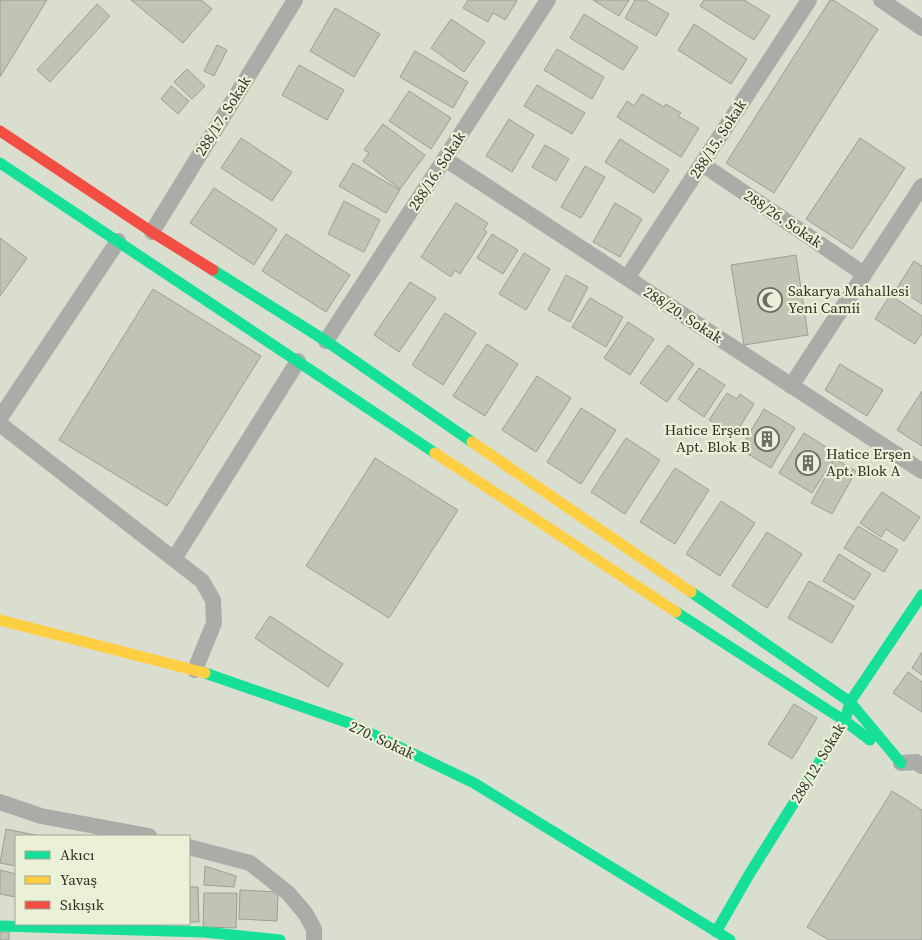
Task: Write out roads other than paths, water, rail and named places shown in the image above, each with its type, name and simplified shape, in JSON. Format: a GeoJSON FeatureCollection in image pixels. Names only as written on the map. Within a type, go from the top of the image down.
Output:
{"type":"FeatureCollection","features":[{"type":"Feature","properties":{"kind":"street","name":"288/17. Sokak"},"geometry":{"type":"LineString","coordinates":[[152,232],[295,0]]}},
{"type":"Feature","properties":{"kind":"street","name":"288/16. Sokak"},"geometry":{"type":"LineString","coordinates":[[326,341],[548,0]]}},
{"type":"Feature","properties":{"kind":"street","name":"288/15. Sokak"},"geometry":{"type":"LineString","coordinates":[[627,278],[809,0]]}},
{"type":"Feature","properties":{"kind":"street"},"geometry":{"type":"LineString","coordinates":[[881,0],[922,28]]}},
{"type":"Feature","properties":{"kind":"street"},"geometry":{"type":"LineString","coordinates":[[0,131],[152,232],[326,341],[850,702],[915,761]]}},
{"type":"Feature","properties":{"kind":"street","name":"288/20. Sokak"},"geometry":{"type":"LineString","coordinates":[[445,159],[922,471]]}},
{"type":"Feature","properties":{"kind":"street"},"geometry":{"type":"LineString","coordinates":[[0,163],[584,552],[845,721],[915,761]]}},
{"type":"Feature","properties":{"kind":"street","name":"288/26. Sokak"},"geometry":{"type":"LineString","coordinates":[[702,164],[864,274]]}},
{"type":"Feature","properties":{"kind":"street"},"geometry":{"type":"LineString","coordinates":[[791,386],[922,186]]}},
{"type":"Feature","properties":{"kind":"street"},"geometry":{"type":"LineString","coordinates":[[0,418],[118,241]]}},
{"type":"Feature","properties":{"kind":"street"},"geometry":{"type":"LineString","coordinates":[[174,559],[298,361]]}},
{"type":"Feature","properties":{"kind":"street"},"geometry":{"type":"LineString","coordinates":[[0,424],[202,581],[213,600],[214,623],[195,670]]}},
{"type":"Feature","properties":{"kind":"street","name":"288/12. Sokak"},"geometry":{"type":"LineString","coordinates":[[716,932],[750,873],[845,721],[850,702],[922,595]]}},
{"type":"Feature","properties":{"kind":"street","name":"270. Sokak"},"geometry":{"type":"LineString","coordinates":[[0,620],[195,670],[349,723],[474,783],[730,940]]}},
{"type":"Feature","properties":{"kind":"street"},"geometry":{"type":"LineString","coordinates":[[0,802],[41,816],[143,835]]}},
{"type":"Feature","properties":{"kind":"street"},"geometry":{"type":"LineString","coordinates":[[190,846],[250,863],[288,893],[305,913],[314,929],[314,940]]}},
{"type":"Feature","properties":{"kind":"street"},"geometry":{"type":"LineString","coordinates":[[0,926],[280,940]]}},
{"type":"Feature","properties":{"kind":"place","name":"Sakarya Mahallesi Yeni Camii"},"geometry":{"type":"Point","coordinates":[770,300]}},
{"type":"Feature","properties":{"kind":"place","name":"Hatice Erşen Apt. Blok B"},"geometry":{"type":"Point","coordinates":[767,439]}},
{"type":"Feature","properties":{"kind":"place","name":"Hatice Erşen Apt. Blok A"},"geometry":{"type":"Point","coordinates":[808,463]}}]}
